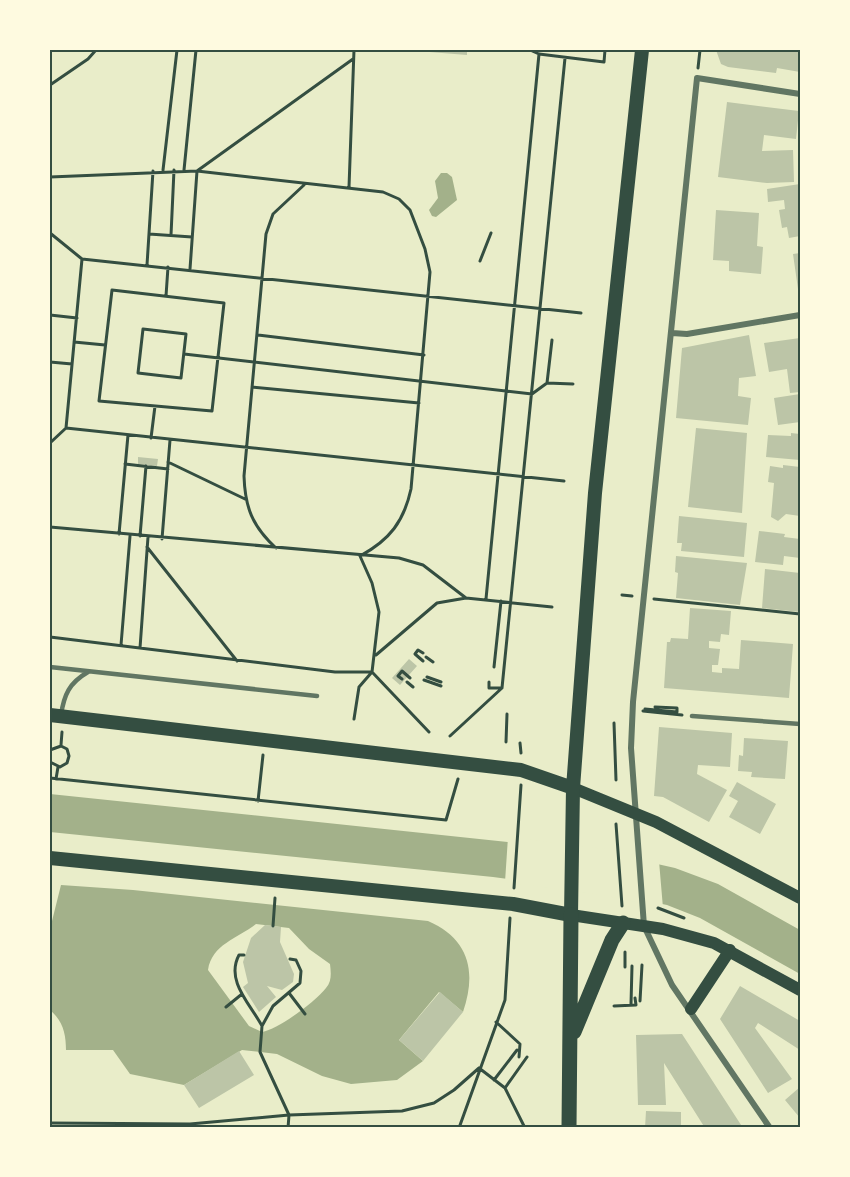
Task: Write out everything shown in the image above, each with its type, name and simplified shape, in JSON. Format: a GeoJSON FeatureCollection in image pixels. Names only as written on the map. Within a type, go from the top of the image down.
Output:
{"type":"FeatureCollection","features":[{"type":"Feature","properties":{"kind":"highway"},"geometry":{"type":"LineString","coordinates":[[569,1128],[571,915]]}},
{"type":"Feature","properties":{"kind":"highway"},"geometry":{"type":"LineString","coordinates":[[570,1040],[612,940],[623,923]]}},
{"type":"Feature","properties":{"kind":"main road"},"geometry":{"type":"LineString","coordinates":[[571,915],[573,788],[595,493],[642,50]]}},
{"type":"Feature","properties":{"kind":"main road"},"geometry":{"type":"LineString","coordinates":[[55,715],[521,770],[636,813],[801,898]]}},
{"type":"Feature","properties":{"kind":"main road"},"geometry":{"type":"LineString","coordinates":[[50,858],[513,904],[623,923],[697,938],[730,950],[801,990]]}},
{"type":"Feature","properties":{"kind":"main road"},"geometry":{"type":"LineString","coordinates":[[691,1009],[730,950]]}},
{"type":"Feature","properties":{"kind":"street"},"geometry":{"type":"LineString","coordinates":[[770,1128],[691,1009],[672,985],[644,927],[631,748],[633,702],[697,78],[801,93]]}},
{"type":"Feature","properties":{"kind":"street"},"geometry":{"type":"LineString","coordinates":[[672,333],[687,334],[801,315]]}},
{"type":"Feature","properties":{"kind":"lane"},"geometry":{"type":"LineString","coordinates":[[50,667],[317,696]]}},
{"type":"Feature","properties":{"kind":"lane"},"geometry":{"type":"LineString","coordinates":[[55,715],[69,686],[88,672]]}},
{"type":"Feature","properties":{"kind":"lane"},"geometry":{"type":"LineString","coordinates":[[692,716],[801,724]]}},
{"type":"Feature","properties":{"kind":"path"},"geometry":{"type":"LineString","coordinates":[[50,85],[88,59],[96,50]]}},
{"type":"Feature","properties":{"kind":"path"},"geometry":{"type":"LineString","coordinates":[[163,170],[177,50]]}},
{"type":"Feature","properties":{"kind":"path"},"geometry":{"type":"LineString","coordinates":[[184,170],[196,50]]}},
{"type":"Feature","properties":{"kind":"path"},"geometry":{"type":"LineString","coordinates":[[349,187],[354,50]]}},
{"type":"Feature","properties":{"kind":"path"},"geometry":{"type":"LineString","coordinates":[[530,50],[539,54],[603,62],[605,50]]}},
{"type":"Feature","properties":{"kind":"path"},"geometry":{"type":"LineString","coordinates":[[486,599],[508,392],[539,54]]}},
{"type":"Feature","properties":{"kind":"path"},"geometry":{"type":"LineString","coordinates":[[450,736],[502,688],[565,58]]}},
{"type":"Feature","properties":{"kind":"path"},"geometry":{"type":"LineString","coordinates":[[190,269],[197,171],[353,59]]}},
{"type":"Feature","properties":{"kind":"path"},"geometry":{"type":"LineString","coordinates":[[50,177],[163,170],[197,171],[383,192],[399,199],[410,210],[425,249],[430,272],[430,296],[413,465],[405,514],[390,535],[360,556]]}},
{"type":"Feature","properties":{"kind":"path"},"geometry":{"type":"LineString","coordinates":[[171,235],[174,170]]}},
{"type":"Feature","properties":{"kind":"path"},"geometry":{"type":"LineString","coordinates":[[147,265],[153,171]]}},
{"type":"Feature","properties":{"kind":"path"},"geometry":{"type":"LineString","coordinates":[[276,549],[253,524],[245,498],[261,276],[266,234],[273,214],[286,199],[306,184]]}},
{"type":"Feature","properties":{"kind":"path"},"geometry":{"type":"LineString","coordinates":[[50,233],[82,259],[261,276],[581,313]]}},
{"type":"Feature","properties":{"kind":"path"},"geometry":{"type":"LineString","coordinates":[[480,261],[491,233]]}},
{"type":"Feature","properties":{"kind":"path"},"geometry":{"type":"LineString","coordinates":[[149,234],[192,237]]}},
{"type":"Feature","properties":{"kind":"path"},"geometry":{"type":"LineString","coordinates":[[50,443],[66,428],[82,259]]}},
{"type":"Feature","properties":{"kind":"path"},"geometry":{"type":"LineString","coordinates":[[166,296],[168,267]]}},
{"type":"Feature","properties":{"kind":"path"},"geometry":{"type":"LineString","coordinates":[[112,290],[224,303],[212,411],[99,400],[105,345],[112,290]]}},
{"type":"Feature","properties":{"kind":"path"},"geometry":{"type":"LineString","coordinates":[[50,315],[77,318]]}},
{"type":"Feature","properties":{"kind":"path"},"geometry":{"type":"LineString","coordinates":[[143,329],[186,334],[184,354],[181,378],[138,373],[143,329]]}},
{"type":"Feature","properties":{"kind":"path"},"geometry":{"type":"LineString","coordinates":[[258,335],[424,355]]}},
{"type":"Feature","properties":{"kind":"path"},"geometry":{"type":"LineString","coordinates":[[547,382],[552,340]]}},
{"type":"Feature","properties":{"kind":"path"},"geometry":{"type":"LineString","coordinates":[[74,342],[105,345]]}},
{"type":"Feature","properties":{"kind":"path"},"geometry":{"type":"LineString","coordinates":[[184,354],[532,394],[547,382],[573,384]]}},
{"type":"Feature","properties":{"kind":"path"},"geometry":{"type":"LineString","coordinates":[[50,362],[72,364]]}},
{"type":"Feature","properties":{"kind":"path"},"geometry":{"type":"LineString","coordinates":[[252,387],[419,403]]}},
{"type":"Feature","properties":{"kind":"path"},"geometry":{"type":"LineString","coordinates":[[152,438],[155,406]]}},
{"type":"Feature","properties":{"kind":"path"},"geometry":{"type":"LineString","coordinates":[[66,428],[564,481]]}},
{"type":"Feature","properties":{"kind":"path"},"geometry":{"type":"LineString","coordinates":[[119,534],[128,435]]}},
{"type":"Feature","properties":{"kind":"path"},"geometry":{"type":"LineString","coordinates":[[162,539],[170,440]]}},
{"type":"Feature","properties":{"kind":"path"},"geometry":{"type":"LineString","coordinates":[[168,462],[245,498]]}},
{"type":"Feature","properties":{"kind":"path"},"geometry":{"type":"LineString","coordinates":[[125,464],[168,469]]}},
{"type":"Feature","properties":{"kind":"path"},"geometry":{"type":"LineString","coordinates":[[140,537],[146,466]]}},
{"type":"Feature","properties":{"kind":"path"},"geometry":{"type":"LineString","coordinates":[[50,527],[162,539],[415,560],[466,598]]}},
{"type":"Feature","properties":{"kind":"path"},"geometry":{"type":"LineString","coordinates":[[121,645],[130,536]]}},
{"type":"Feature","properties":{"kind":"path"},"geometry":{"type":"LineString","coordinates":[[140,648],[148,537]]}},
{"type":"Feature","properties":{"kind":"path"},"geometry":{"type":"LineString","coordinates":[[147,547],[237,661]]}},
{"type":"Feature","properties":{"kind":"path"},"geometry":{"type":"LineString","coordinates":[[354,719],[359,687],[372,672],[379,612],[372,584],[360,556]]}},
{"type":"Feature","properties":{"kind":"path"},"geometry":{"type":"LineString","coordinates":[[622,595],[801,614]]}},
{"type":"Feature","properties":{"kind":"path"},"geometry":{"type":"LineString","coordinates":[[375,656],[437,603],[466,598],[552,607]]}},
{"type":"Feature","properties":{"kind":"path"},"geometry":{"type":"LineString","coordinates":[[494,667],[501,602]]}},
{"type":"Feature","properties":{"kind":"path"},"geometry":{"type":"LineString","coordinates":[[50,638],[335,672],[372,672],[429,732]]}},
{"type":"Feature","properties":{"kind":"path"},"geometry":{"type":"LineString","coordinates":[[423,653],[418,650],[415,654],[433,663]]}},
{"type":"Feature","properties":{"kind":"path"},"geometry":{"type":"LineString","coordinates":[[402,680],[398,676],[402,671],[412,687]]}},
{"type":"Feature","properties":{"kind":"path"},"geometry":{"type":"LineString","coordinates":[[426,677],[441,683]]}},
{"type":"Feature","properties":{"kind":"path"},"geometry":{"type":"LineString","coordinates":[[489,682],[489,688],[502,688]]}},
{"type":"Feature","properties":{"kind":"path"},"geometry":{"type":"LineString","coordinates":[[633,709],[677,711],[655,706]]}},
{"type":"Feature","properties":{"kind":"path"},"geometry":{"type":"LineString","coordinates":[[506,742],[507,714]]}},
{"type":"Feature","properties":{"kind":"path"},"geometry":{"type":"LineString","coordinates":[[614,723],[616,780]]}},
{"type":"Feature","properties":{"kind":"path"},"geometry":{"type":"LineString","coordinates":[[61,746],[62,732]]}},
{"type":"Feature","properties":{"kind":"path"},"geometry":{"type":"LineString","coordinates":[[520,743],[520,753]]}},
{"type":"Feature","properties":{"kind":"path"},"geometry":{"type":"LineString","coordinates":[[50,750],[61,746],[67,749],[69,756],[67,763],[58,767]]}},
{"type":"Feature","properties":{"kind":"path"},"geometry":{"type":"LineString","coordinates":[[258,801],[263,755]]}},
{"type":"Feature","properties":{"kind":"path"},"geometry":{"type":"LineString","coordinates":[[50,762],[58,767]]}},
{"type":"Feature","properties":{"kind":"path"},"geometry":{"type":"LineString","coordinates":[[56,779],[58,767]]}},
{"type":"Feature","properties":{"kind":"path"},"geometry":{"type":"LineString","coordinates":[[50,778],[446,820],[459,777]]}},
{"type":"Feature","properties":{"kind":"path"},"geometry":{"type":"LineString","coordinates":[[514,888],[521,785]]}},
{"type":"Feature","properties":{"kind":"path"},"geometry":{"type":"LineString","coordinates":[[616,824],[622,906]]}},
{"type":"Feature","properties":{"kind":"path"},"geometry":{"type":"LineString","coordinates":[[273,926],[275,898]]}},
{"type":"Feature","properties":{"kind":"path"},"geometry":{"type":"LineString","coordinates":[[459,1128],[495,1022],[505,1000],[510,916]]}},
{"type":"Feature","properties":{"kind":"path"},"geometry":{"type":"LineString","coordinates":[[244,955],[239,955],[235,973],[242,994],[262,1028]]}},
{"type":"Feature","properties":{"kind":"path"},"geometry":{"type":"LineString","coordinates":[[288,1128],[289,1115],[260,1052],[262,1028],[273,1006],[300,983],[301,971],[296,960],[290,959]]}},
{"type":"Feature","properties":{"kind":"path"},"geometry":{"type":"LineString","coordinates":[[640,1001],[642,965]]}},
{"type":"Feature","properties":{"kind":"path"},"geometry":{"type":"LineString","coordinates":[[631,1004],[632,966]]}},
{"type":"Feature","properties":{"kind":"path"},"geometry":{"type":"LineString","coordinates":[[289,993],[305,1014]]}},
{"type":"Feature","properties":{"kind":"path"},"geometry":{"type":"LineString","coordinates":[[225,1007],[242,994]]}},
{"type":"Feature","properties":{"kind":"path"},"geometry":{"type":"LineString","coordinates":[[614,1006],[636,1005],[635,998]]}},
{"type":"Feature","properties":{"kind":"path"},"geometry":{"type":"LineString","coordinates":[[495,1022],[520,1044],[519,1058]]}},
{"type":"Feature","properties":{"kind":"path"},"geometry":{"type":"LineString","coordinates":[[494,1080],[517,1050]]}},
{"type":"Feature","properties":{"kind":"path"},"geometry":{"type":"LineString","coordinates":[[505,1088],[527,1057]]}},
{"type":"Feature","properties":{"kind":"path"},"geometry":{"type":"LineString","coordinates":[[479,1068],[505,1088],[525,1128]]}},
{"type":"Feature","properties":{"kind":"path"},"geometry":{"type":"LineString","coordinates":[[50,1123],[190,1126],[289,1115],[402,1111],[434,1103],[454,1090],[479,1068]]}},
{"type":"Feature","properties":{"kind":"shaded area"},"geometry":{"type":"Polygon","coordinates":[[[441,173],[447,173],[452,177],[457,200],[436,217],[432,216],[429,210],[438,198],[435,181],[441,173]]]}},
{"type":"Feature","properties":{"kind":"shaded area"},"geometry":{"type":"Polygon","coordinates":[[[50,794],[604,852],[675,868],[718,884],[800,930],[800,974],[700,918],[667,905],[604,892],[493,877],[50,832],[50,794]]]}},
{"type":"Feature","properties":{"kind":"shaded area"},"geometry":{"type":"Polygon","coordinates":[[[61,885],[133,890],[428,921],[442,928],[461,947],[469,970],[467,997],[463,1012],[439,992],[399,1040],[423,1061],[397,1080],[351,1084],[322,1076],[277,1054],[242,1050],[184,1085],[130,1074],[113,1050],[66,1050],[63,1028],[50,1010],[50,929],[61,885]],[[256,924],[226,943],[210,961],[208,970],[249,1026],[262,1032],[278,1026],[306,1007],[321,993],[330,980],[330,964],[309,949],[289,928],[256,924]]]}},
{"type":"Feature","properties":{"kind":"pier"},"geometry":{"type":"Polygon","coordinates":[[[508,837],[605,849],[659,861],[663,908],[603,895],[505,882],[508,837]]]}},
{"type":"Feature","properties":{"kind":"building"},"geometry":{"type":"Polygon","coordinates":[[[467,50],[467,55],[417,51],[467,50]]]}},
{"type":"Feature","properties":{"kind":"building"},"geometry":{"type":"Polygon","coordinates":[[[716,50],[800,50],[800,72],[777,68],[776,73],[728,67],[721,64],[716,50]]]}},
{"type":"Feature","properties":{"kind":"building"},"geometry":{"type":"Polygon","coordinates":[[[727,102],[799,111],[796,139],[764,135],[762,151],[793,150],[794,182],[767,183],[718,177],[727,102]]]}},
{"type":"Feature","properties":{"kind":"building"},"geometry":{"type":"Polygon","coordinates":[[[800,184],[800,236],[789,238],[787,227],[782,228],[779,210],[785,209],[784,200],[768,202],[767,189],[800,184]]]}},
{"type":"Feature","properties":{"kind":"building"},"geometry":{"type":"Polygon","coordinates":[[[716,210],[759,213],[757,246],[763,247],[761,274],[729,271],[729,261],[713,260],[716,210]]]}},
{"type":"Feature","properties":{"kind":"building"},"geometry":{"type":"Polygon","coordinates":[[[800,253],[800,288],[798,289],[793,254],[800,253]]]}},
{"type":"Feature","properties":{"kind":"building"},"geometry":{"type":"Polygon","coordinates":[[[749,335],[756,376],[739,378],[738,396],[751,398],[748,425],[676,418],[682,348],[749,335]]]}},
{"type":"Feature","properties":{"kind":"building"},"geometry":{"type":"Polygon","coordinates":[[[800,338],[800,392],[790,393],[787,369],[769,372],[764,343],[800,338]]]}},
{"type":"Feature","properties":{"kind":"building"},"geometry":{"type":"Polygon","coordinates":[[[800,394],[800,422],[778,425],[774,398],[800,394]]]}},
{"type":"Feature","properties":{"kind":"building"},"geometry":{"type":"Polygon","coordinates":[[[696,428],[747,433],[742,513],[688,507],[696,428]]]}},
{"type":"Feature","properties":{"kind":"building"},"geometry":{"type":"Polygon","coordinates":[[[791,433],[800,434],[800,460],[766,457],[768,435],[791,436],[791,433]]]}},
{"type":"Feature","properties":{"kind":"building"},"geometry":{"type":"Polygon","coordinates":[[[138,457],[158,459],[157,466],[138,464],[138,457]]]}},
{"type":"Feature","properties":{"kind":"building"},"geometry":{"type":"Polygon","coordinates":[[[783,465],[800,467],[800,516],[786,514],[778,521],[771,517],[774,483],[768,482],[770,466],[783,468],[783,465]]]}},
{"type":"Feature","properties":{"kind":"building"},"geometry":{"type":"Polygon","coordinates":[[[679,516],[747,523],[744,557],[681,551],[682,543],[677,543],[679,516]]]}},
{"type":"Feature","properties":{"kind":"building"},"geometry":{"type":"Polygon","coordinates":[[[759,531],[785,534],[784,537],[800,539],[800,558],[784,556],[783,565],[755,562],[759,531]]]}},
{"type":"Feature","properties":{"kind":"building"},"geometry":{"type":"Polygon","coordinates":[[[676,556],[747,563],[740,605],[676,598],[678,573],[675,572],[676,556]]]}},
{"type":"Feature","properties":{"kind":"building"},"geometry":{"type":"Polygon","coordinates":[[[765,569],[800,573],[800,612],[762,608],[765,569]]]}},
{"type":"Feature","properties":{"kind":"building"},"geometry":{"type":"Polygon","coordinates":[[[690,608],[731,611],[729,635],[721,634],[720,642],[709,641],[709,648],[720,649],[718,665],[712,665],[712,672],[722,673],[722,668],[739,669],[741,640],[793,644],[789,698],[664,688],[667,642],[670,642],[671,638],[688,639],[690,608]]]}},
{"type":"Feature","properties":{"kind":"building"},"geometry":{"type":"Polygon","coordinates":[[[409,659],[417,666],[400,685],[392,678],[409,659]]]}},
{"type":"Feature","properties":{"kind":"building"},"geometry":{"type":"Polygon","coordinates":[[[659,727],[732,733],[730,767],[698,765],[697,774],[727,790],[709,822],[663,797],[654,796],[659,727]]]}},
{"type":"Feature","properties":{"kind":"building"},"geometry":{"type":"Polygon","coordinates":[[[744,738],[788,741],[785,779],[751,777],[752,772],[738,771],[739,755],[743,756],[744,738]]]}},
{"type":"Feature","properties":{"kind":"building"},"geometry":{"type":"Polygon","coordinates":[[[737,782],[776,804],[760,834],[729,817],[738,801],[729,796],[737,782]]]}},
{"type":"Feature","properties":{"kind":"building"},"geometry":{"type":"Polygon","coordinates":[[[265,925],[281,927],[280,942],[294,974],[293,982],[282,990],[267,986],[276,997],[259,1012],[243,987],[248,983],[243,962],[251,938],[265,925]]]}},
{"type":"Feature","properties":{"kind":"building"},"geometry":{"type":"Polygon","coordinates":[[[740,986],[800,1021],[800,1050],[758,1023],[755,1028],[792,1079],[768,1093],[720,1019],[740,986]]]}},
{"type":"Feature","properties":{"kind":"building"},"geometry":{"type":"Polygon","coordinates":[[[440,992],[463,1012],[423,1061],[399,1040],[440,992]]]}},
{"type":"Feature","properties":{"kind":"building"},"geometry":{"type":"Polygon","coordinates":[[[682,1034],[743,1128],[705,1128],[664,1063],[666,1105],[638,1105],[636,1035],[682,1034]]]}},
{"type":"Feature","properties":{"kind":"building"},"geometry":{"type":"Polygon","coordinates":[[[239,1051],[254,1075],[199,1108],[184,1085],[239,1051]]]}},
{"type":"Feature","properties":{"kind":"building"},"geometry":{"type":"Polygon","coordinates":[[[800,1087],[800,1118],[785,1100],[800,1087]]]}},
{"type":"Feature","properties":{"kind":"building"},"geometry":{"type":"Polygon","coordinates":[[[646,1111],[681,1112],[681,1128],[645,1128],[646,1111]]]}}]}
